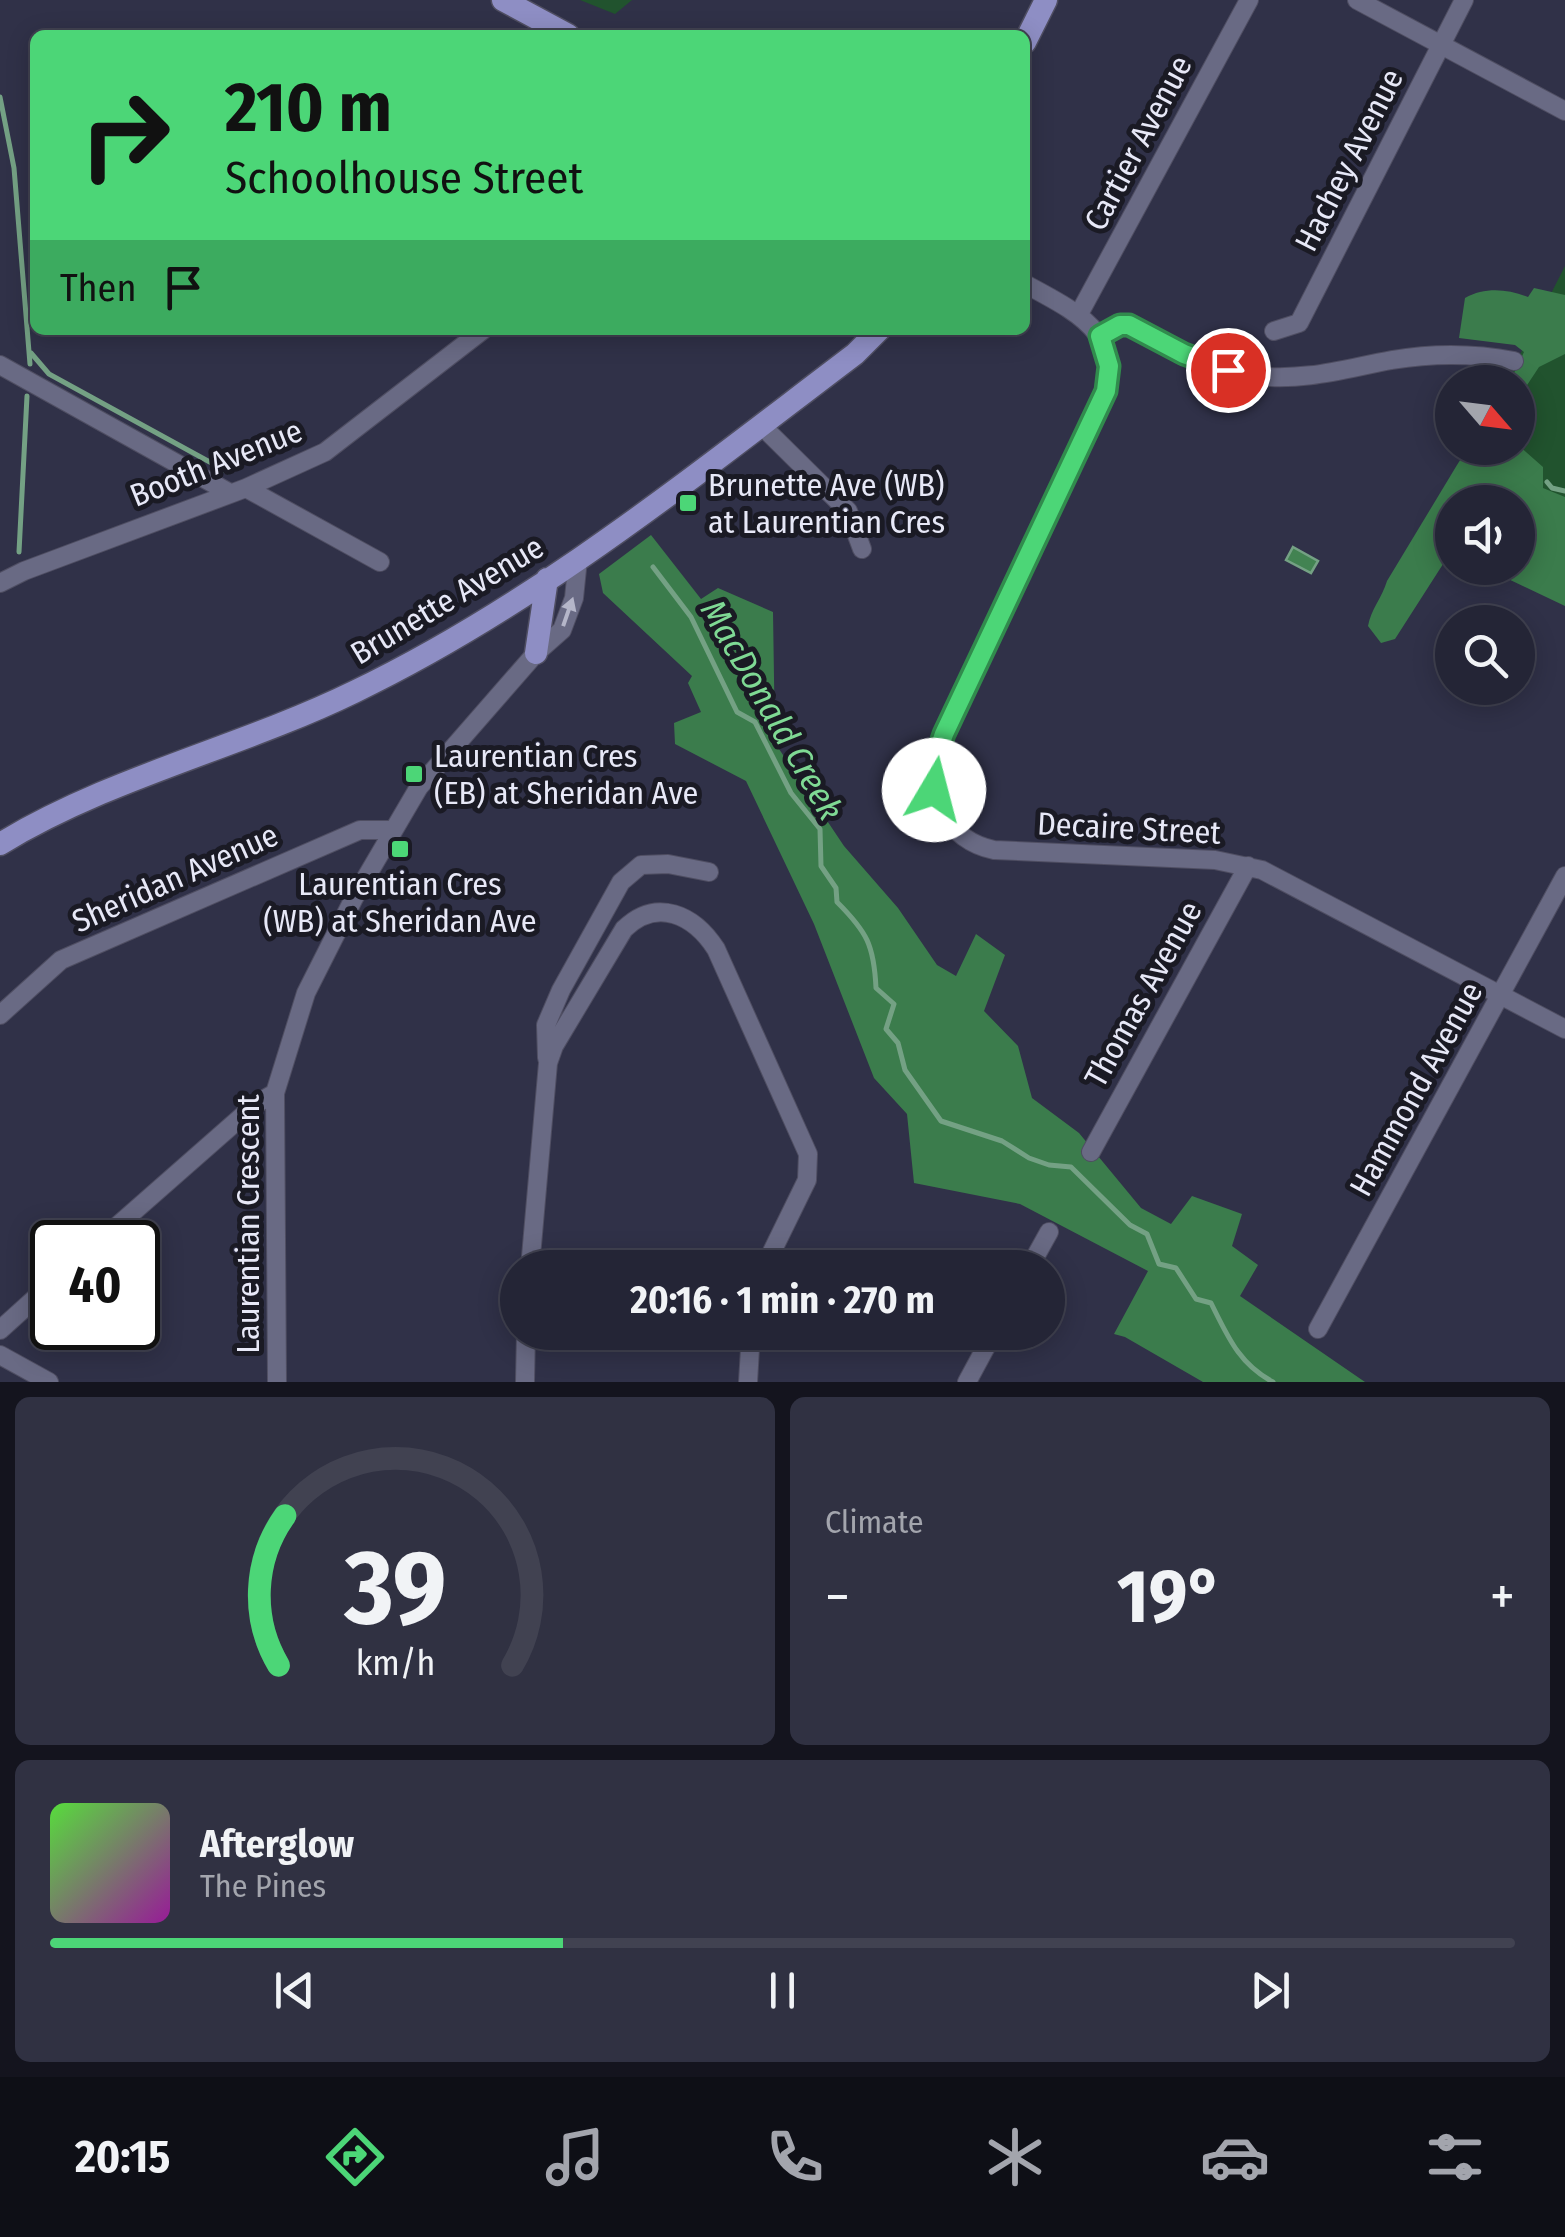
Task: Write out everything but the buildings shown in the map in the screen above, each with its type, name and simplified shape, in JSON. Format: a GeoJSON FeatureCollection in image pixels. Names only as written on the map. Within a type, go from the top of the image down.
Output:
{"type":"FeatureCollection","features":[{"type":"Feature","properties":{"kind":"main road"},"geometry":{"type":"LineString","coordinates":[[503,0],[559,30]]}},
{"type":"Feature","properties":{"kind":"main road"},"geometry":{"type":"LineString","coordinates":[[1030,32],[1046,0]]}},
{"type":"Feature","properties":{"kind":"main road","name":"Brunette Avenue"},"geometry":{"type":"LineString","coordinates":[[0,844],[29,826],[160,770],[351,694],[444,646],[578,558],[761,425],[875,335]]}},
{"type":"Feature","properties":{"kind":"main road"},"geometry":{"type":"LineString","coordinates":[[536,653],[546,579]]}},
{"type":"Feature","properties":{"kind":"main road"},"geometry":{"type":"LineString","coordinates":[[489,617],[522,622],[529,630],[536,653]]}},
{"type":"Feature","properties":{"kind":"street","name":"Cartier Avenue"},"geometry":{"type":"LineString","coordinates":[[1079,314],[1249,0]]}},
{"type":"Feature","properties":{"kind":"street"},"geometry":{"type":"LineString","coordinates":[[1357,0],[1565,111]]}},
{"type":"Feature","properties":{"kind":"street","name":"Hachey Avenue"},"geometry":{"type":"LineString","coordinates":[[1274,331],[1300,323],[1464,0]]}},
{"type":"Feature","properties":{"kind":"street"},"geometry":{"type":"LineString","coordinates":[[1030,287],[1079,314],[1100,336],[1120,325],[1129,325],[1199,361],[1240,373],[1270,377],[1331,374],[1430,355],[1461,354],[1514,361]]}},
{"type":"Feature","properties":{"kind":"street","name":"Booth Avenue"},"geometry":{"type":"LineString","coordinates":[[0,583],[24,570],[238,490],[324,452],[476,335]]}},
{"type":"Feature","properties":{"kind":"street","name":"Decaire Street"},"geometry":{"type":"LineString","coordinates":[[1100,336],[1109,366],[1106,391],[941,741],[932,776],[935,795],[951,826],[968,840],[988,848],[1215,860],[1248,866],[1277,876],[1565,1028]]}},
{"type":"Feature","properties":{"kind":"street"},"geometry":{"type":"LineString","coordinates":[[0,364],[380,562]]}},
{"type":"Feature","properties":{"kind":"street"},"geometry":{"type":"LineString","coordinates":[[761,425],[848,510],[862,548]]}},
{"type":"Feature","properties":{"kind":"street","name":"Laurentian Crescent"},"geometry":{"type":"LineString","coordinates":[[277,1382],[275,1093],[306,992],[391,830],[419,787],[536,653],[562,630],[574,598],[578,558]]}},
{"type":"Feature","properties":{"kind":"street","name":"Sheridan Avenue"},"geometry":{"type":"LineString","coordinates":[[0,1015],[61,960],[360,830],[391,830]]}},
{"type":"Feature","properties":{"kind":"street"},"geometry":{"type":"LineString","coordinates":[[532,1250],[548,1063],[546,1025],[561,990],[621,882],[641,864],[668,864],[709,872]]}},
{"type":"Feature","properties":{"kind":"street","name":"Thomas Avenue"},"geometry":{"type":"LineString","coordinates":[[1091,1152],[1248,866]]}},
{"type":"Feature","properties":{"kind":"street","name":"Hammond Avenue"},"geometry":{"type":"LineString","coordinates":[[1318,1329],[1565,876]]}},
{"type":"Feature","properties":{"kind":"street"},"geometry":{"type":"LineString","coordinates":[[548,1063],[572,1016],[632,921],[652,912],[672,912],[701,928],[726,968],[808,1154],[809,1173],[803,1190],[773,1250]]}},
{"type":"Feature","properties":{"kind":"street"},"geometry":{"type":"LineString","coordinates":[[123,1220],[256,1104],[275,1093]]}},
{"type":"Feature","properties":{"kind":"street"},"geometry":{"type":"LineString","coordinates":[[1039,1250],[1048,1232]]}},
{"type":"Feature","properties":{"kind":"street"},"geometry":{"type":"LineString","coordinates":[[0,1330],[30,1303]]}},
{"type":"Feature","properties":{"kind":"street"},"geometry":{"type":"LineString","coordinates":[[525,1382],[526,1350]]}},
{"type":"Feature","properties":{"kind":"street"},"geometry":{"type":"LineString","coordinates":[[748,1382],[749,1350]]}},
{"type":"Feature","properties":{"kind":"street"},"geometry":{"type":"LineString","coordinates":[[967,1382],[984,1350]]}},
{"type":"Feature","properties":{"kind":"street"},"geometry":{"type":"LineString","coordinates":[[0,1355],[49,1382]]}},
{"type":"Feature","properties":{"kind":"shaded area"},"geometry":{"type":"Polygon","coordinates":[[[580,0],[632,0],[615,14],[580,0]]]}},
{"type":"Feature","properties":{"kind":"shaded area"},"geometry":{"type":"Polygon","coordinates":[[[1565,266],[1565,546],[1535,518],[1535,485],[1454,485],[1464,465],[1535,465],[1535,365],[1515,365],[1565,266]]]}},
{"type":"Feature","properties":{"kind":"shaded area"},"geometry":{"type":"Polygon","coordinates":[[[1534,288],[1565,295],[1565,354],[1535,373],[1535,365],[1518,365],[1524,352],[1515,345],[1459,338],[1465,298],[1496,290],[1528,297],[1534,288]]]}},
{"type":"Feature","properties":{"kind":"shaded area"},"geometry":{"type":"Polygon","coordinates":[[[1535,460],[1543,467],[1543,488],[1565,497],[1565,606],[1521,585],[1535,585],[1535,485],[1445,485],[1457,465],[1535,465],[1535,460]]]}},
{"type":"Feature","properties":{"kind":"shaded area"},"geometry":{"type":"Polygon","coordinates":[[[1435,502],[1435,577],[1395,639],[1381,643],[1368,626],[1387,581],[1435,502]]]}},
{"type":"Feature","properties":{"kind":"shaded area"},"geometry":{"type":"Polygon","coordinates":[[[651,535],[701,599],[718,588],[773,612],[775,743],[844,846],[898,908],[937,965],[956,976],[976,934],[1005,955],[984,1011],[1018,1046],[1032,1098],[1079,1133],[1141,1208],[1171,1224],[1192,1196],[1242,1214],[1232,1246],[1258,1265],[1240,1296],[1365,1382],[1203,1382],[1114,1334],[1148,1271],[1020,1204],[914,1183],[907,1114],[874,1078],[814,924],[746,781],[675,744],[674,723],[701,712],[688,683],[692,676],[603,593],[599,574],[651,535]]]}},
{"type":"Feature","properties":{"kind":"shaded area"},"geometry":{"type":"Polygon","coordinates":[[[1293,547],[1318,561],[1311,573],[1286,560],[1293,547]]]}},
{"type":"Feature","properties":{"kind":"waterway"},"geometry":{"type":"LineString","coordinates":[[0,97],[14,168],[30,364]]}},
{"type":"Feature","properties":{"kind":"waterway","name":"MacDonald Creek"},"geometry":{"type":"LineString","coordinates":[[31,353],[49,374],[228,472]]}},
{"type":"Feature","properties":{"kind":"waterway"},"geometry":{"type":"LineString","coordinates":[[19,552],[27,396]]}},
{"type":"Feature","properties":{"kind":"waterway"},"geometry":{"type":"LineString","coordinates":[[1547,482],[1552,488],[1565,491]]}},
{"type":"Feature","properties":{"kind":"waterway","name":"MacDonald Creek"},"geometry":{"type":"LineString","coordinates":[[653,567],[691,617],[737,712],[755,722],[791,793],[820,829],[821,866],[836,888],[837,902],[867,940],[876,988],[894,1004],[886,1029],[898,1043],[905,1070],[941,1121],[1002,1141],[1029,1158],[1071,1167],[1130,1225],[1147,1234],[1159,1264],[1176,1268],[1196,1299],[1211,1303],[1243,1358],[1273,1382]]}},
{"type":"Feature","properties":{"kind":"place","name":"Brunette Ave (WB) at Laurentian Cres"},"geometry":{"type":"Point","coordinates":[688,503]}},
{"type":"Feature","properties":{"kind":"place","name":"Laurentian Cres (EB) at Sheridan Ave"},"geometry":{"type":"Point","coordinates":[414,774]}},
{"type":"Feature","properties":{"kind":"place","name":"Laurentian Cres (WB) at Sheridan Ave"},"geometry":{"type":"Point","coordinates":[400,849]}},
{"type":"Feature","properties":{"kind":"route"},"geometry":{"type":"LineString","coordinates":[[934,790],[933,766],[944,734],[1106,391],[1109,366],[1100,336],[1120,325],[1129,325],[1199,361],[1228,370]]}}]}
